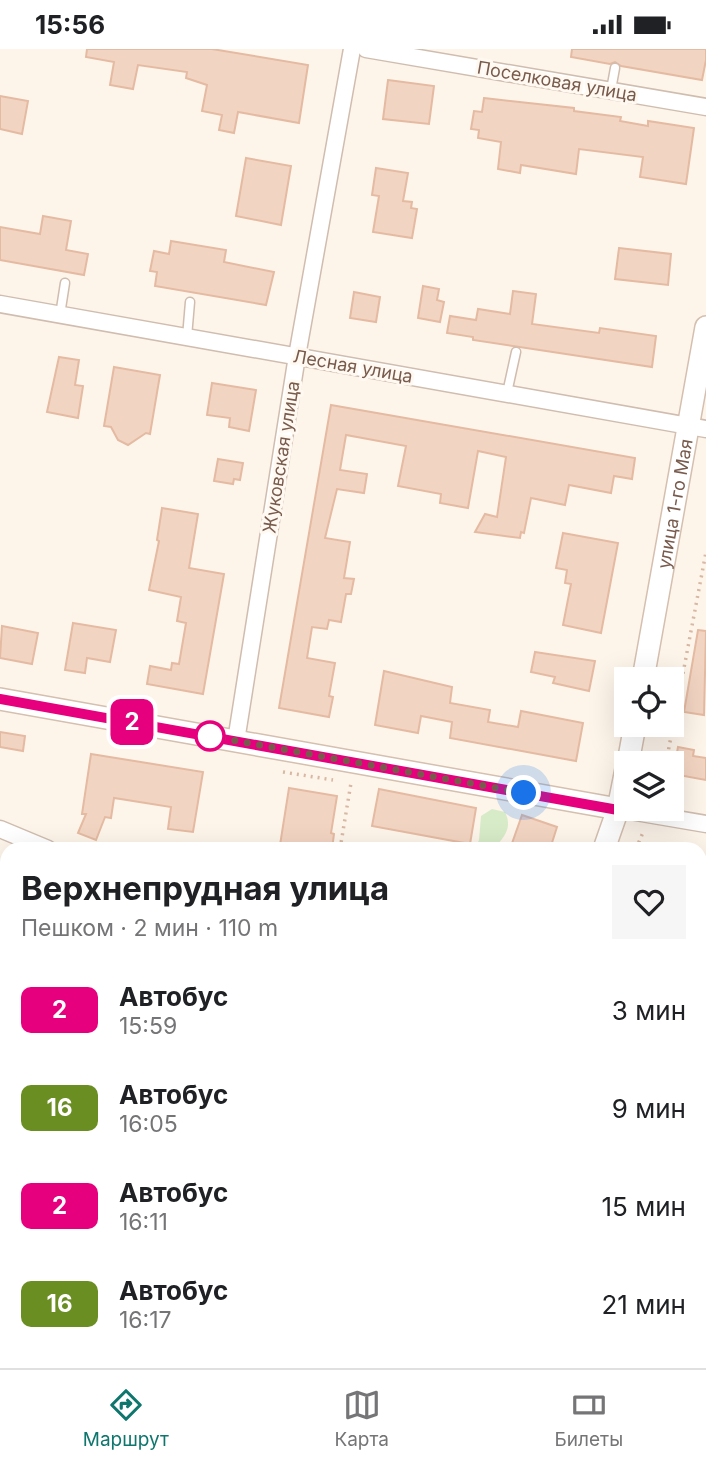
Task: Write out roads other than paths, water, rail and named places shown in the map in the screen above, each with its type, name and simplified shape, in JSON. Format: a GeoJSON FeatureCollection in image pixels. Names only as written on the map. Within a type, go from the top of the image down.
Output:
{"type":"FeatureCollection","features":[{"type":"Feature","properties":{"kind":"street","name":"Жуковская улица"},"geometry":{"type":"LineString","coordinates":[[236,741],[297,356],[352,49]]}},
{"type":"Feature","properties":{"kind":"street","name":"Поселковая улица"},"geometry":{"type":"LineString","coordinates":[[366,49],[706,107]]}},
{"type":"Feature","properties":{"kind":"street","name":"Лесная улица"},"geometry":{"type":"LineString","coordinates":[[0,304],[697,427]]}},
{"type":"Feature","properties":{"kind":"street","name":"улица 1-го Мая"},"geometry":{"type":"LineString","coordinates":[[646,667],[697,427],[706,327]]}},
{"type":"Feature","properties":{"kind":"street"},"geometry":{"type":"LineString","coordinates":[[0,699],[614,809]]}},
{"type":"Feature","properties":{"kind":"street"},"geometry":{"type":"LineString","coordinates":[[684,820],[706,824]]}},
{"type":"Feature","properties":{"kind":"street"},"geometry":{"type":"LineString","coordinates":[[607,842],[614,821]]}},
{"type":"Feature","properties":{"kind":"street"},"geometry":{"type":"LineString","coordinates":[[0,829],[31,842]]}},
{"type":"Feature","properties":{"kind":"lane"},"geometry":{"type":"LineString","coordinates":[[611,90],[615,68]]}},
{"type":"Feature","properties":{"kind":"lane"},"geometry":{"type":"LineString","coordinates":[[61,314],[65,283]]}},
{"type":"Feature","properties":{"kind":"lane"},"geometry":{"type":"LineString","coordinates":[[187,337],[190,302]]}},
{"type":"Feature","properties":{"kind":"lane"},"geometry":{"type":"LineString","coordinates":[[507,393],[516,352]]}}]}
